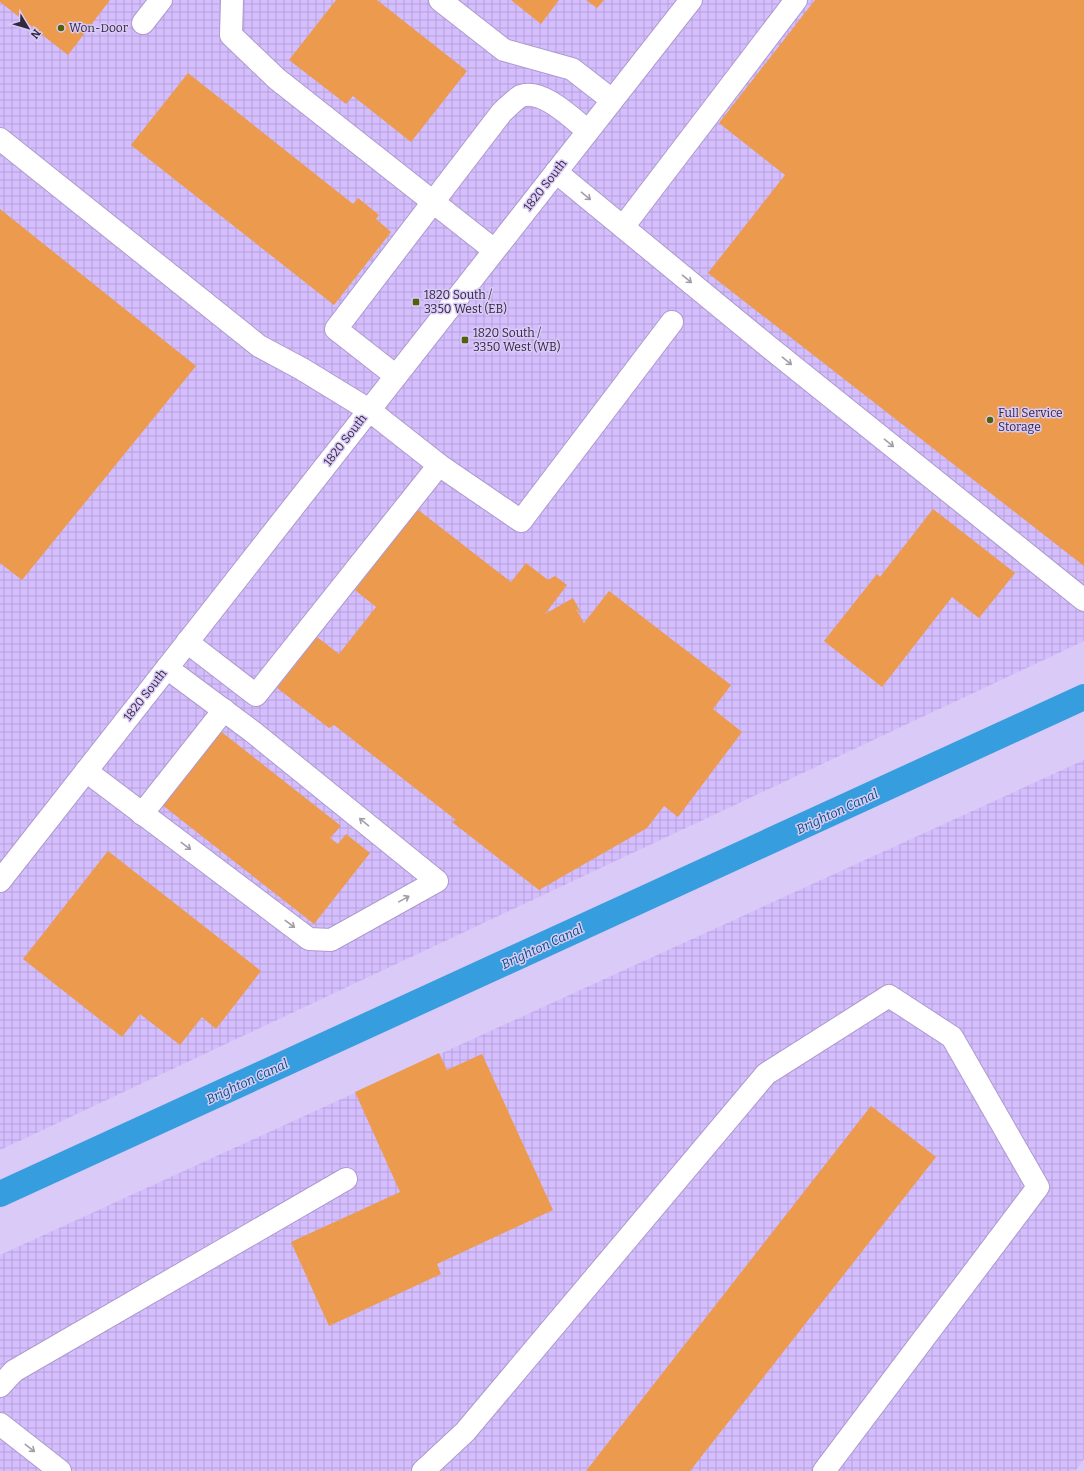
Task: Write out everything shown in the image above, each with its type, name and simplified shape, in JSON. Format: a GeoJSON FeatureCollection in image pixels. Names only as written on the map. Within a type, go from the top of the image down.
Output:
{"type":"FeatureCollection","features":[{"type":"Feature","properties":{"kind":"street"},"geometry":{"type":"LineString","coordinates":[[143,23],[160,0]]}},
{"type":"Feature","properties":{"kind":"street"},"geometry":{"type":"LineString","coordinates":[[232,0],[231,35],[277,78],[494,250]]}},
{"type":"Feature","properties":{"kind":"street"},"geometry":{"type":"LineString","coordinates":[[440,0],[504,50],[572,68],[612,100]]}},
{"type":"Feature","properties":{"kind":"street","name":"1820 South"},"geometry":{"type":"LineString","coordinates":[[0,881],[691,0]]}},
{"type":"Feature","properties":{"kind":"street"},"geometry":{"type":"LineString","coordinates":[[623,227],[796,0]]}},
{"type":"Feature","properties":{"kind":"street"},"geometry":{"type":"LineString","coordinates":[[396,376],[336,329],[502,112],[521,96],[536,95],[554,104],[588,131]]}},
{"type":"Feature","properties":{"kind":"street"},"geometry":{"type":"LineString","coordinates":[[0,139],[259,346],[302,369],[369,410],[439,464],[521,521],[672,322]]}},
{"type":"Feature","properties":{"kind":"street"},"geometry":{"type":"LineString","coordinates":[[556,172],[769,347],[1084,600]]}},
{"type":"Feature","properties":{"kind":"street"},"geometry":{"type":"LineString","coordinates":[[187,642],[256,695],[439,464]]}},
{"type":"Feature","properties":{"kind":"street"},"geometry":{"type":"LineString","coordinates":[[86,771],[309,939],[331,940],[436,881],[252,732],[167,668]]}},
{"type":"Feature","properties":{"kind":"street"},"geometry":{"type":"LineString","coordinates":[[148,818],[224,710]]}},
{"type":"Feature","properties":{"kind":"street"},"geometry":{"type":"LineString","coordinates":[[422,1471],[465,1432],[766,1074],[889,996],[952,1037],[1038,1187],[824,1471]]}},
{"type":"Feature","properties":{"kind":"street"},"geometry":{"type":"LineString","coordinates":[[0,1386],[14,1371],[346,1179]]}},
{"type":"Feature","properties":{"kind":"street"},"geometry":{"type":"LineString","coordinates":[[0,1424],[60,1471]]}},
{"type":"Feature","properties":{"kind":"shaded area"},"geometry":{"type":"Polygon","coordinates":[[[0,0],[1084,0],[1084,641],[0,1150],[0,0]]]}},
{"type":"Feature","properties":{"kind":"shaded area"},"geometry":{"type":"Polygon","coordinates":[[[1084,760],[1084,1459],[1075,1471],[0,1471],[0,1255],[1084,760]]]}},
{"type":"Feature","properties":{"kind":"building","name":"Won-Door"},"geometry":{"type":"Polygon","coordinates":[[[0,0],[110,0],[68,55],[0,2],[0,0]]]}},
{"type":"Feature","properties":{"kind":"building"},"geometry":{"type":"Polygon","coordinates":[[[336,0],[377,0],[467,71],[411,142],[353,96],[346,104],[289,60],[336,0]]]}},
{"type":"Feature","properties":{"kind":"building"},"geometry":{"type":"Polygon","coordinates":[[[511,0],[559,0],[541,24],[511,0]]]}},
{"type":"Feature","properties":{"kind":"building"},"geometry":{"type":"Polygon","coordinates":[[[586,0],[604,0],[597,8],[586,0]]]}},
{"type":"Feature","properties":{"kind":"building","name":"Full Service Storage"},"geometry":{"type":"Polygon","coordinates":[[[815,0],[1084,0],[1084,566],[708,273],[785,175],[719,123],[815,0]]]}},
{"type":"Feature","properties":{"kind":"building"},"geometry":{"type":"Polygon","coordinates":[[[188,73],[353,204],[358,198],[379,215],[376,219],[391,232],[334,305],[131,145],[188,73]]]}},
{"type":"Feature","properties":{"kind":"building"},"geometry":{"type":"Polygon","coordinates":[[[0,209],[196,366],[22,580],[0,563],[0,209]]]}},
{"type":"Feature","properties":{"kind":"building"},"geometry":{"type":"Polygon","coordinates":[[[417,509],[511,582],[526,563],[548,580],[555,576],[567,585],[545,614],[573,598],[581,613],[576,609],[584,623],[609,591],[731,685],[713,709],[742,732],[678,817],[664,806],[647,828],[539,890],[452,822],[456,820],[334,725],[329,728],[277,688],[317,637],[339,654],[376,607],[355,590],[417,509]]]}},
{"type":"Feature","properties":{"kind":"building"},"geometry":{"type":"Polygon","coordinates":[[[933,509],[1015,573],[979,618],[952,597],[882,687],[824,641],[877,574],[880,577],[933,509]]]}},
{"type":"Feature","properties":{"kind":"building"},"geometry":{"type":"Polygon","coordinates":[[[219,730],[341,826],[330,838],[338,844],[346,834],[370,853],[314,924],[161,804],[219,730]]]}},
{"type":"Feature","properties":{"kind":"building"},"geometry":{"type":"Polygon","coordinates":[[[108,851],[261,971],[216,1029],[202,1017],[180,1045],[140,1014],[122,1037],[23,959],[108,851]]]}},
{"type":"Feature","properties":{"kind":"building"},"geometry":{"type":"Polygon","coordinates":[[[439,1053],[447,1070],[482,1054],[553,1210],[437,1264],[441,1274],[329,1326],[291,1242],[400,1192],[355,1092],[439,1053]]]}},
{"type":"Feature","properties":{"kind":"building"},"geometry":{"type":"Polygon","coordinates":[[[871,1106],[936,1157],[690,1471],[586,1471],[871,1106]]]}},
{"type":"Feature","properties":{"kind":"waterway","name":"Brighton Canal"},"geometry":{"type":"LineString","coordinates":[[0,1194],[1084,697]]}},
{"type":"Feature","properties":{"kind":"place","name":"Won-Door"},"geometry":{"type":"Point","coordinates":[61,28]}},
{"type":"Feature","properties":{"kind":"place","name":"1820 South / 3350 West (EB)"},"geometry":{"type":"Point","coordinates":[416,302]}},
{"type":"Feature","properties":{"kind":"place","name":"1820 South / 3350 West (WB)"},"geometry":{"type":"Point","coordinates":[465,340]}},
{"type":"Feature","properties":{"kind":"place","name":"Full Service Storage"},"geometry":{"type":"Point","coordinates":[990,420]}}]}
